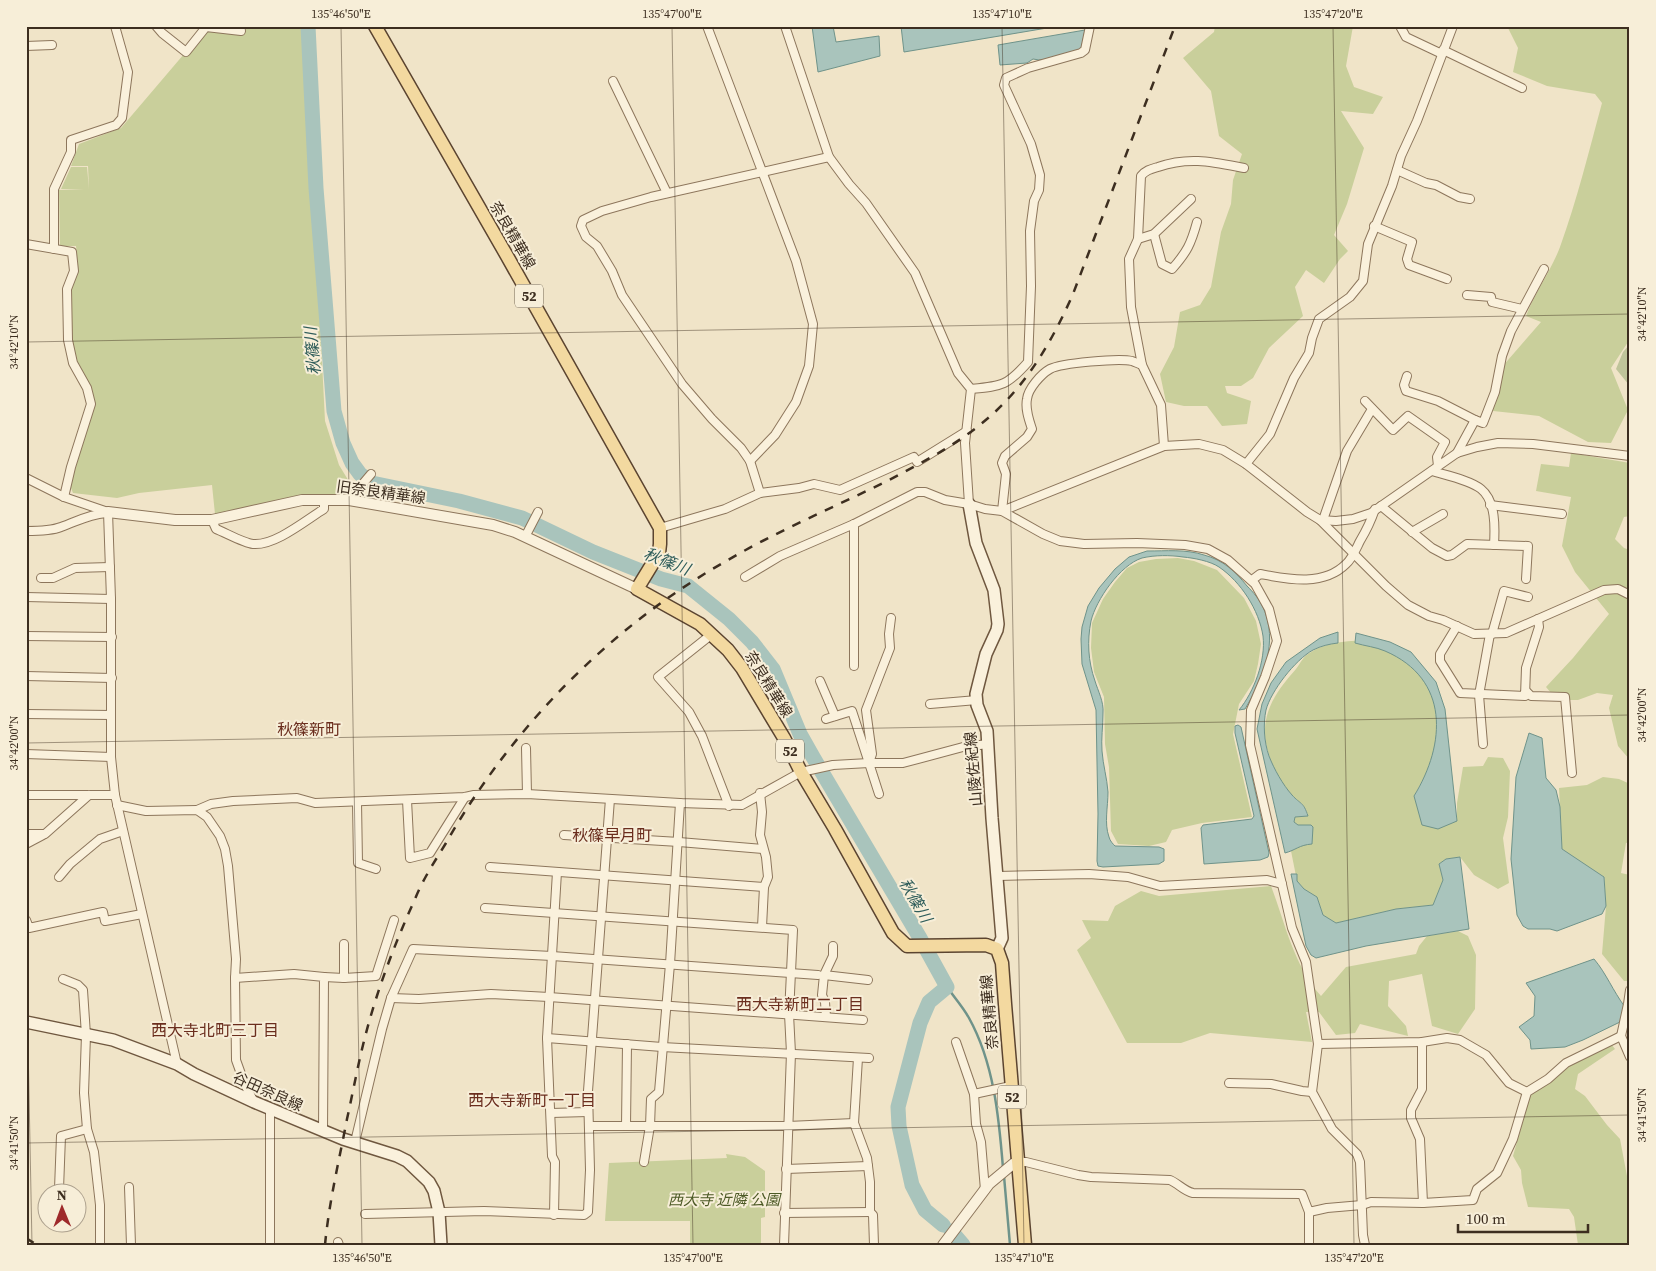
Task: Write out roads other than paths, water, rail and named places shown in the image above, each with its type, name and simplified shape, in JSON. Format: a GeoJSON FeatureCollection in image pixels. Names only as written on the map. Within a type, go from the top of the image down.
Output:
{"type":"FeatureCollection","features":[{"type":"Feature","properties":{"kind":"main road","name":"奈良精華線"},"geometry":{"type":"LineString","coordinates":[[375,26],[660,528]]}},
{"type":"Feature","properties":{"kind":"main road","name":"山陵佐紀線"},"geometry":{"type":"LineString","coordinates":[[969,504],[976,543],[994,590],[998,624],[986,654],[976,694],[987,731],[1002,938],[998,949]]}},
{"type":"Feature","properties":{"kind":"main road"},"geometry":{"type":"LineString","coordinates":[[639,586],[658,553],[660,528]]}},
{"type":"Feature","properties":{"kind":"main road","name":"奈良精華線"},"geometry":{"type":"LineString","coordinates":[[639,586],[700,624],[728,650],[742,668],[804,771],[893,933],[907,946],[986,945],[998,949],[1002,971],[1006,1087],[1025,1245]]}},
{"type":"Feature","properties":{"kind":"main road","name":"谷田奈良線"},"geometry":{"type":"LineString","coordinates":[[26,1022],[112,1040],[178,1064],[194,1074],[254,1102],[347,1141],[355,1142],[407,1161],[429,1182],[434,1191],[439,1212],[441,1245]]}},
{"type":"Feature","properties":{"kind":"street"},"geometry":{"type":"LineString","coordinates":[[54,249],[54,189],[72,152],[70,140],[116,125],[122,118],[128,72],[115,26]]}},
{"type":"Feature","properties":{"kind":"street"},"geometry":{"type":"LineString","coordinates":[[156,26],[186,52],[206,27],[242,31]]}},
{"type":"Feature","properties":{"kind":"street"},"geometry":{"type":"LineString","coordinates":[[707,26],[796,261],[813,324],[809,366],[796,402],[775,435],[750,461]]}},
{"type":"Feature","properties":{"kind":"street"},"geometry":{"type":"LineString","coordinates":[[785,26],[829,157],[848,184],[866,203],[916,273],[958,373],[971,389],[965,442],[969,504]]}},
{"type":"Feature","properties":{"kind":"street"},"geometry":{"type":"LineString","coordinates":[[971,389],[989,388],[1008,382],[1028,362],[1031,286],[1030,231],[1034,201],[1039,190],[1040,175],[1031,144],[1004,86],[1006,78],[1028,68],[1081,53],[1085,50],[1090,26]]}},
{"type":"Feature","properties":{"kind":"street"},"geometry":{"type":"LineString","coordinates":[[1400,26],[1406,36],[1522,88]]}},
{"type":"Feature","properties":{"kind":"street"},"geometry":{"type":"LineString","coordinates":[[1246,464],[1270,434],[1294,378],[1309,353],[1319,319],[1350,297],[1363,281],[1368,244],[1374,226],[1392,186],[1453,26]]}},
{"type":"Feature","properties":{"kind":"street"},"geometry":{"type":"LineString","coordinates":[[26,46],[52,45]]}},
{"type":"Feature","properties":{"kind":"street"},"geometry":{"type":"LineString","coordinates":[[613,81],[667,193]]}},
{"type":"Feature","properties":{"kind":"street"},"geometry":{"type":"LineString","coordinates":[[760,492],[750,461],[741,448],[712,419],[682,384],[622,295],[612,271],[597,246],[586,237],[581,226],[583,220],[602,211],[667,193],[829,157]]}},
{"type":"Feature","properties":{"kind":"street"},"geometry":{"type":"LineString","coordinates":[[1164,446],[1161,405],[1142,365],[1130,297],[1129,259],[1138,238],[1141,176],[1146,171],[1174,161],[1202,160],[1244,168]]}},
{"type":"Feature","properties":{"kind":"street"},"geometry":{"type":"LineString","coordinates":[[1397,170],[1426,183],[1436,185],[1459,197],[1470,199]]}},
{"type":"Feature","properties":{"kind":"street"},"geometry":{"type":"LineString","coordinates":[[1138,238],[1154,234],[1191,198]]}},
{"type":"Feature","properties":{"kind":"street"},"geometry":{"type":"LineString","coordinates":[[1154,234],[1162,264],[1172,269],[1186,253],[1193,238],[1197,222]]}},
{"type":"Feature","properties":{"kind":"street"},"geometry":{"type":"LineString","coordinates":[[1374,226],[1412,242],[1407,259],[1409,265],[1447,279]]}},
{"type":"Feature","properties":{"kind":"street"},"geometry":{"type":"LineString","coordinates":[[26,244],[72,252],[74,271],[67,289],[68,340],[73,363],[87,388],[91,404],[71,467],[64,497]]}},
{"type":"Feature","properties":{"kind":"street"},"geometry":{"type":"LineString","coordinates":[[1407,376],[1404,385],[1406,391],[1444,404],[1483,423],[1495,392],[1502,356],[1511,331],[1544,268]]}},
{"type":"Feature","properties":{"kind":"street"},"geometry":{"type":"LineString","coordinates":[[1467,295],[1491,297],[1492,302],[1522,309]]}},
{"type":"Feature","properties":{"kind":"street"},"geometry":{"type":"LineString","coordinates":[[1002,511],[1006,474],[1002,463],[1005,456],[1028,437],[1032,429],[1026,401],[1028,392],[1042,376],[1051,368],[1086,362],[1131,360],[1142,365]]}},
{"type":"Feature","properties":{"kind":"street"},"geometry":{"type":"LineString","coordinates":[[1365,401],[1393,430],[1408,416],[1445,442],[1437,457],[1435,468]]}},
{"type":"Feature","properties":{"kind":"street"},"geometry":{"type":"LineString","coordinates":[[1322,520],[1347,451],[1372,409]]}},
{"type":"Feature","properties":{"kind":"street"},"geometry":{"type":"LineString","coordinates":[[1457,453],[1475,420]]}},
{"type":"Feature","properties":{"kind":"street"},"geometry":{"type":"LineString","coordinates":[[660,528],[725,509],[760,492],[799,488],[814,484],[840,490],[914,457],[917,462],[966,431]]}},
{"type":"Feature","properties":{"kind":"street"},"geometry":{"type":"LineString","coordinates":[[1322,520],[1353,519],[1378,508],[1457,453],[1477,447],[1498,443],[1533,444],[1630,456]]}},
{"type":"Feature","properties":{"kind":"street"},"geometry":{"type":"LineString","coordinates":[[1002,511],[1164,446],[1199,444],[1223,450],[1246,464],[1307,512],[1322,520],[1386,586],[1408,605],[1428,616],[1474,634],[1506,633],[1604,590],[1618,589],[1630,595]]}},
{"type":"Feature","properties":{"kind":"street"},"geometry":{"type":"LineString","coordinates":[[1435,468],[1481,489],[1488,498],[1495,524],[1494,545]]}},
{"type":"Feature","properties":{"kind":"street"},"geometry":{"type":"LineString","coordinates":[[349,500],[371,474]]}},
{"type":"Feature","properties":{"kind":"street","name":"旧奈良精華線"},"geometry":{"type":"LineString","coordinates":[[26,478],[64,497],[108,512],[183,520],[212,520],[302,500],[349,500],[493,525],[526,537],[639,586]]}},
{"type":"Feature","properties":{"kind":"street"},"geometry":{"type":"LineString","coordinates":[[745,577],[780,556],[854,524],[917,492],[926,492],[944,500],[1002,511],[1060,541],[1084,544],[1137,543],[1186,545],[1208,549],[1228,560],[1252,580],[1269,609],[1276,641],[1265,677],[1251,710],[1250,745],[1292,928],[1306,962],[1318,1044],[1312,1092],[1332,1129],[1357,1154],[1360,1162],[1363,1235],[1366,1245]]}},
{"type":"Feature","properties":{"kind":"street"},"geometry":{"type":"LineString","coordinates":[[212,520],[216,529],[252,544],[266,542],[280,537],[324,509],[324,500]]}},
{"type":"Feature","properties":{"kind":"street"},"geometry":{"type":"LineString","coordinates":[[1490,505],[1562,514]]}},
{"type":"Feature","properties":{"kind":"street"},"geometry":{"type":"LineString","coordinates":[[1252,580],[1260,574],[1285,579],[1307,580],[1327,576],[1346,564],[1378,508]]}},
{"type":"Feature","properties":{"kind":"street"},"geometry":{"type":"LineString","coordinates":[[1378,508],[1432,548],[1447,556],[1452,555],[1467,544],[1528,546],[1526,579]]}},
{"type":"Feature","properties":{"kind":"street"},"geometry":{"type":"LineString","coordinates":[[26,531],[60,528],[89,515],[108,512],[112,637],[111,757],[116,805],[178,1064]]}},
{"type":"Feature","properties":{"kind":"street"},"geometry":{"type":"LineString","coordinates":[[526,537],[538,512]]}},
{"type":"Feature","properties":{"kind":"street"},"geometry":{"type":"LineString","coordinates":[[1412,532],[1443,514]]}},
{"type":"Feature","properties":{"kind":"street"},"geometry":{"type":"LineString","coordinates":[[854,524],[854,666]]}},
{"type":"Feature","properties":{"kind":"street"},"geometry":{"type":"LineString","coordinates":[[41,578],[53,578],[75,568],[110,567]]}},
{"type":"Feature","properties":{"kind":"street"},"geometry":{"type":"LineString","coordinates":[[1483,744],[1479,694],[1491,634],[1504,591],[1528,597]]}},
{"type":"Feature","properties":{"kind":"street"},"geometry":{"type":"LineString","coordinates":[[26,597],[111,599]]}},
{"type":"Feature","properties":{"kind":"street"},"geometry":{"type":"LineString","coordinates":[[869,763],[872,754],[866,710],[890,648],[891,618]]}},
{"type":"Feature","properties":{"kind":"street"},"geometry":{"type":"LineString","coordinates":[[1457,626],[1440,654],[1440,661],[1460,693],[1525,696],[1526,668],[1539,627],[1538,618]]}},
{"type":"Feature","properties":{"kind":"street"},"geometry":{"type":"LineString","coordinates":[[712,634],[658,677],[689,712],[702,736],[729,806]]}},
{"type":"Feature","properties":{"kind":"street"},"geometry":{"type":"LineString","coordinates":[[26,636],[112,637]]}},
{"type":"Feature","properties":{"kind":"street"},"geometry":{"type":"LineString","coordinates":[[26,676],[112,678]]}},
{"type":"Feature","properties":{"kind":"street"},"geometry":{"type":"LineString","coordinates":[[820,681],[835,716]]}},
{"type":"Feature","properties":{"kind":"street"},"geometry":{"type":"LineString","coordinates":[[1526,691],[1531,696],[1565,697],[1572,773]]}},
{"type":"Feature","properties":{"kind":"street"},"geometry":{"type":"LineString","coordinates":[[930,704],[977,700]]}},
{"type":"Feature","properties":{"kind":"street"},"geometry":{"type":"LineString","coordinates":[[826,719],[852,711],[879,794]]}},
{"type":"Feature","properties":{"kind":"street"},"geometry":{"type":"LineString","coordinates":[[26,714],[111,715]]}},
{"type":"Feature","properties":{"kind":"street"},"geometry":{"type":"LineString","coordinates":[[116,805],[146,812],[197,810],[211,804],[233,801],[297,798],[315,803],[357,802],[527,794],[729,806],[742,805],[760,793],[804,771],[833,765],[903,763],[964,747],[988,744]]}},
{"type":"Feature","properties":{"kind":"street"},"geometry":{"type":"LineString","coordinates":[[526,748],[527,794]]}},
{"type":"Feature","properties":{"kind":"street"},"geometry":{"type":"LineString","coordinates":[[26,754],[111,757]]}},
{"type":"Feature","properties":{"kind":"street"},"geometry":{"type":"LineString","coordinates":[[760,793],[762,812],[760,835],[766,857],[768,877],[764,887],[762,927]]}},
{"type":"Feature","properties":{"kind":"street"},"geometry":{"type":"LineString","coordinates":[[26,795],[115,795]]}},
{"type":"Feature","properties":{"kind":"street"},"geometry":{"type":"LineString","coordinates":[[26,844],[45,834],[89,795]]}},
{"type":"Feature","properties":{"kind":"street"},"geometry":{"type":"LineString","coordinates":[[407,800],[410,858],[430,853],[464,797]]}},
{"type":"Feature","properties":{"kind":"street"},"geometry":{"type":"LineString","coordinates":[[364,1214],[484,1211],[584,1215],[588,1212],[590,1170],[588,1112],[610,799]]}},
{"type":"Feature","properties":{"kind":"street"},"geometry":{"type":"LineString","coordinates":[[357,802],[358,863],[376,869]]}},
{"type":"Feature","properties":{"kind":"street"},"geometry":{"type":"LineString","coordinates":[[644,1162],[650,1126],[651,1099],[659,1092],[670,964],[680,804]]}},
{"type":"Feature","properties":{"kind":"street"},"geometry":{"type":"LineString","coordinates":[[197,810],[207,817],[214,826],[225,849],[236,959],[236,1060],[241,1076],[254,1102]]}},
{"type":"Feature","properties":{"kind":"street"},"geometry":{"type":"LineString","coordinates":[[59,877],[70,864],[100,839],[123,831]]}},
{"type":"Feature","properties":{"kind":"street"},"geometry":{"type":"LineString","coordinates":[[26,834],[45,834]]}},
{"type":"Feature","properties":{"kind":"street"},"geometry":{"type":"LineString","coordinates":[[564,835],[763,849]]}},
{"type":"Feature","properties":{"kind":"street"},"geometry":{"type":"LineString","coordinates":[[490,868],[764,887]]}},
{"type":"Feature","properties":{"kind":"street"},"geometry":{"type":"LineString","coordinates":[[554,1215],[555,1162],[552,1156],[547,1038],[557,872]]}},
{"type":"Feature","properties":{"kind":"street"},"geometry":{"type":"LineString","coordinates":[[998,876],[1089,874],[1128,877],[1160,886],[1267,880],[1282,884]]}},
{"type":"Feature","properties":{"kind":"street"},"geometry":{"type":"LineString","coordinates":[[485,908],[793,930],[790,973],[789,1014],[791,1053],[784,1245]]}},
{"type":"Feature","properties":{"kind":"street"},"geometry":{"type":"LineString","coordinates":[[26,920],[29,928],[103,912],[105,921],[142,914]]}},
{"type":"Feature","properties":{"kind":"street"},"geometry":{"type":"LineString","coordinates":[[235,978],[294,974],[344,978],[376,976],[394,920]]}},
{"type":"Feature","properties":{"kind":"street"},"geometry":{"type":"LineString","coordinates":[[344,944],[344,978]]}},
{"type":"Feature","properties":{"kind":"street"},"geometry":{"type":"LineString","coordinates":[[826,1018],[821,975],[833,956],[833,946]]}},
{"type":"Feature","properties":{"kind":"street"},"geometry":{"type":"LineString","coordinates":[[355,1142],[368,1082],[392,998],[413,949],[599,959],[868,980]]}},
{"type":"Feature","properties":{"kind":"street"},"geometry":{"type":"LineString","coordinates":[[323,1131],[324,977]]}},
{"type":"Feature","properties":{"kind":"street"},"geometry":{"type":"LineString","coordinates":[[63,979],[78,985],[83,990],[86,1035],[84,1093],[87,1129],[94,1152],[100,1205],[100,1245]]}},
{"type":"Feature","properties":{"kind":"street"},"geometry":{"type":"LineString","coordinates":[[1630,990],[1621,1036],[1630,1057]]}},
{"type":"Feature","properties":{"kind":"street"},"geometry":{"type":"LineString","coordinates":[[392,998],[419,999],[491,994],[864,1020]]}},
{"type":"Feature","properties":{"kind":"street"},"geometry":{"type":"LineString","coordinates":[[1308,1212],[1380,1201],[1423,1203],[1473,1200],[1477,1189],[1497,1173],[1513,1139],[1527,1092],[1548,1079],[1566,1064],[1621,1036]]}},
{"type":"Feature","properties":{"kind":"street"},"geometry":{"type":"LineString","coordinates":[[547,1038],[662,1047],[869,1058]]}},
{"type":"Feature","properties":{"kind":"street"},"geometry":{"type":"LineString","coordinates":[[1318,1044],[1422,1042],[1447,1038],[1460,1040],[1486,1055],[1509,1083],[1527,1092]]}},
{"type":"Feature","properties":{"kind":"street"},"geometry":{"type":"LineString","coordinates":[[956,1042],[974,1094],[976,1124],[981,1142],[987,1187]]}},
{"type":"Feature","properties":{"kind":"street"},"geometry":{"type":"LineString","coordinates":[[1422,1042],[1422,1089],[1411,1110],[1411,1118],[1420,1139],[1423,1203]]}},
{"type":"Feature","properties":{"kind":"street"},"geometry":{"type":"LineString","coordinates":[[626,1126],[628,1044]]}},
{"type":"Feature","properties":{"kind":"street"},"geometry":{"type":"LineString","coordinates":[[858,1058],[854,1124],[867,1158],[874,1245]]}},
{"type":"Feature","properties":{"kind":"street"},"geometry":{"type":"LineString","coordinates":[[1228,1083],[1271,1084],[1302,1092],[1312,1092]]}},
{"type":"Feature","properties":{"kind":"street"},"geometry":{"type":"LineString","coordinates":[[974,1094],[1006,1087]]}},
{"type":"Feature","properties":{"kind":"street"},"geometry":{"type":"LineString","coordinates":[[270,1108],[270,1245]]}},
{"type":"Feature","properties":{"kind":"street"},"geometry":{"type":"LineString","coordinates":[[551,1113],[588,1112]]}},
{"type":"Feature","properties":{"kind":"street"},"geometry":{"type":"LineString","coordinates":[[589,1126],[788,1126],[854,1124]]}},
{"type":"Feature","properties":{"kind":"street"},"geometry":{"type":"LineString","coordinates":[[59,1184],[61,1136],[87,1129]]}},
{"type":"Feature","properties":{"kind":"street"},"geometry":{"type":"LineString","coordinates":[[945,1243],[987,1187],[1016,1163],[1026,1162],[1085,1176],[1170,1180],[1178,1184],[1185,1191],[1193,1193],[1302,1194],[1308,1212],[1309,1245]]}},
{"type":"Feature","properties":{"kind":"street"},"geometry":{"type":"LineString","coordinates":[[786,1169],[868,1166]]}},
{"type":"Feature","properties":{"kind":"street"},"geometry":{"type":"LineString","coordinates":[[129,1187],[131,1245]]}},
{"type":"Feature","properties":{"kind":"street"},"geometry":{"type":"LineString","coordinates":[[784,1212],[870,1212]]}},
{"type":"Feature","properties":{"kind":"water"},"geometry":{"type":"Polygon","coordinates":[[[812,26],[833,26],[836,42],[879,36],[880,56],[818,72],[812,26]]]}},
{"type":"Feature","properties":{"kind":"water"},"geometry":{"type":"Polygon","coordinates":[[[901,26],[1059,26],[904,52],[901,26]]]}},
{"type":"Feature","properties":{"kind":"water"},"geometry":{"type":"Polygon","coordinates":[[[1085,30],[1081,50],[1051,59],[1033,59],[1027,63],[1000,65],[998,45],[1085,30]]]}},
{"type":"Feature","properties":{"kind":"water"},"geometry":{"type":"Polygon","coordinates":[[[1147,551],[1197,553],[1211,557],[1228,567],[1262,604],[1268,620],[1269,647],[1267,660],[1258,685],[1245,709],[1239,710],[1250,694],[1258,675],[1263,655],[1263,636],[1258,616],[1248,597],[1235,580],[1219,567],[1207,561],[1187,557],[1152,556],[1142,558],[1125,568],[1110,584],[1098,603],[1091,621],[1089,644],[1091,666],[1103,709],[1102,746],[1108,792],[1106,821],[1108,832],[1110,840],[1115,846],[1159,847],[1164,849],[1164,861],[1159,864],[1103,867],[1098,866],[1097,861],[1096,710],[1082,664],[1082,627],[1088,606],[1099,588],[1115,569],[1129,557],[1147,551]]]}},
{"type":"Feature","properties":{"kind":"water"},"geometry":{"type":"Polygon","coordinates":[[[1338,632],[1338,643],[1325,645],[1313,650],[1292,668],[1278,685],[1266,710],[1264,733],[1269,756],[1282,782],[1303,805],[1308,816],[1295,817],[1294,822],[1298,825],[1311,825],[1313,827],[1312,844],[1304,845],[1285,853],[1257,729],[1262,704],[1271,683],[1286,662],[1320,638],[1338,632]]]}},
{"type":"Feature","properties":{"kind":"water"},"geometry":{"type":"Polygon","coordinates":[[[1356,633],[1390,642],[1411,652],[1436,682],[1445,709],[1457,821],[1438,829],[1422,825],[1414,796],[1425,776],[1436,735],[1436,714],[1431,695],[1421,678],[1406,663],[1385,651],[1355,643],[1356,633]]]}},
{"type":"Feature","properties":{"kind":"water"},"geometry":{"type":"Polygon","coordinates":[[[1235,726],[1241,727],[1269,853],[1268,857],[1260,860],[1204,864],[1201,828],[1203,825],[1252,819],[1254,816],[1235,733],[1235,726]]]}},
{"type":"Feature","properties":{"kind":"water"},"geometry":{"type":"Polygon","coordinates":[[[1529,733],[1542,738],[1546,778],[1556,790],[1560,807],[1562,849],[1604,877],[1606,906],[1602,914],[1557,931],[1550,929],[1528,929],[1523,926],[1517,915],[1511,859],[1516,777],[1529,733]]]}},
{"type":"Feature","properties":{"kind":"water"},"geometry":{"type":"Polygon","coordinates":[[[1460,857],[1469,929],[1366,946],[1316,958],[1311,955],[1306,946],[1291,874],[1297,874],[1297,881],[1304,889],[1317,897],[1323,915],[1336,923],[1396,909],[1433,905],[1443,880],[1439,864],[1446,859],[1460,857]]]}},
{"type":"Feature","properties":{"kind":"water"},"geometry":{"type":"Polygon","coordinates":[[[1594,959],[1625,1007],[1620,1022],[1565,1047],[1531,1049],[1530,1040],[1519,1027],[1534,1016],[1535,996],[1526,983],[1594,959]]]}},
{"type":"Feature","properties":{"kind":"waterway","name":"秋篠川"},"geometry":{"type":"LineString","coordinates":[[308,26],[316,188],[334,411],[343,443],[352,463],[360,474],[372,483],[459,501],[522,518],[593,552],[661,579],[688,586],[729,619],[752,642],[773,669],[800,734],[947,987],[929,1002],[920,1023],[898,1107],[899,1126],[912,1185],[925,1210],[943,1225]]}},
{"type":"Feature","properties":{"kind":"waterway"},"geometry":{"type":"LineString","coordinates":[[947,987],[969,1018],[990,1072],[1000,1130],[1003,1168]]}},
{"type":"Feature","properties":{"kind":"waterway"},"geometry":{"type":"LineString","coordinates":[[1004,1176],[1010,1245]]}},
{"type":"Feature","properties":{"kind":"waterway","name":"秋篠川"},"geometry":{"type":"LineString","coordinates":[[951,1231],[963,1245]]}},
{"type":"Feature","properties":{"kind":"railway"},"geometry":{"type":"LineString","coordinates":[[325,1245],[334,1182],[362,1047],[381,984],[400,933],[422,884],[472,800],[501,759],[533,720],[605,648],[644,616],[685,586],[747,549],[889,480],[945,449],[984,422],[1009,398],[1031,371],[1050,341],[1073,294],[1175,26]]}},
{"type":"Feature","properties":{"kind":"railway"},"geometry":{"type":"LineString","coordinates":[[26,1238],[37,1245]]}},
{"type":"Feature","properties":{"kind":"district","name":"秋篠新町"},"geometry":{"type":"Point","coordinates":[309,729]}},
{"type":"Feature","properties":{"kind":"district","name":"秋篠早月町"},"geometry":{"type":"Point","coordinates":[612,835]}},
{"type":"Feature","properties":{"kind":"district","name":"西大寺新町二丁目"},"geometry":{"type":"Point","coordinates":[800,1004]}},
{"type":"Feature","properties":{"kind":"district","name":"西大寺北町三丁目"},"geometry":{"type":"Point","coordinates":[215,1030]}},
{"type":"Feature","properties":{"kind":"district","name":"西大寺新町一丁目"},"geometry":{"type":"Point","coordinates":[532,1100]}},
{"type":"Feature","properties":{"kind":"park label","name":"西大寺 近隣 公園"},"geometry":{"type":"Point","coordinates":[724,1199]}}]}
